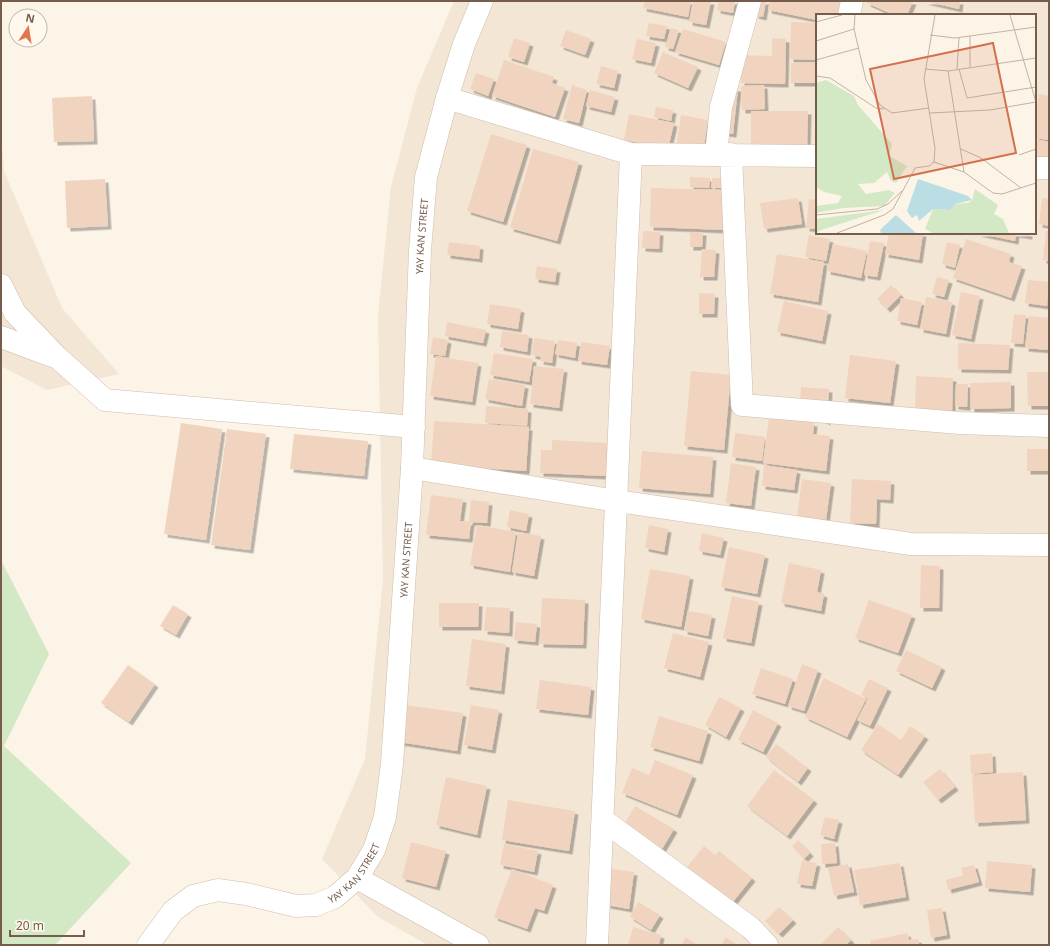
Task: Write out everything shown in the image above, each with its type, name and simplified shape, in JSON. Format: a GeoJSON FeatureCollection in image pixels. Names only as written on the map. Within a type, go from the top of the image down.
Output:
{"type":"FeatureCollection","features":[{"type":"Feature","properties":{"kind":"street","name":"YAY KAN STREET"},"geometry":{"type":"LineString","coordinates":[[148,945],[173,911],[193,896],[218,890],[246,894],[296,906],[316,905],[335,897],[357,878],[374,850],[386,817],[392,756],[412,468],[420,250],[426,177],[447,98],[464,44],[482,1]]}},
{"type":"Feature","properties":{"kind":"street"},"geometry":{"type":"LineString","coordinates":[[750,1],[721,107],[723,154],[742,405],[960,423],[1049,426]]}},
{"type":"Feature","properties":{"kind":"street"},"geometry":{"type":"LineString","coordinates":[[849,14],[852,1]]}},
{"type":"Feature","properties":{"kind":"street"},"geometry":{"type":"LineString","coordinates":[[447,98],[631,154],[816,156]]}},
{"type":"Feature","properties":{"kind":"street"},"geometry":{"type":"LineString","coordinates":[[597,945],[631,154]]}},
{"type":"Feature","properties":{"kind":"street"},"geometry":{"type":"LineString","coordinates":[[1036,168],[1049,168]]}},
{"type":"Feature","properties":{"kind":"street"},"geometry":{"type":"LineString","coordinates":[[1,285],[15,313],[57,357],[105,400],[414,426]]}},
{"type":"Feature","properties":{"kind":"street"},"geometry":{"type":"LineString","coordinates":[[1,337],[57,357]]}},
{"type":"Feature","properties":{"kind":"street"},"geometry":{"type":"LineString","coordinates":[[412,468],[617,501],[911,544],[1049,546]]}},
{"type":"Feature","properties":{"kind":"street"},"geometry":{"type":"LineString","coordinates":[[603,820],[751,928],[767,945]]}},
{"type":"Feature","properties":{"kind":"street"},"geometry":{"type":"LineString","coordinates":[[357,878],[478,945]]}},
{"type":"Feature","properties":{"kind":"shaded area"},"geometry":{"type":"Polygon","coordinates":[[[454,1],[1049,1],[1049,945],[428,945],[378,917],[322,859],[365,759],[383,580],[378,314],[391,187],[417,88],[454,1]]]}},
{"type":"Feature","properties":{"kind":"shaded area"},"geometry":{"type":"Polygon","coordinates":[[[1,129],[4,171],[62,308],[119,374],[47,390],[1,366],[1,129]]]}},
{"type":"Feature","properties":{"kind":"green space"},"geometry":{"type":"Polygon","coordinates":[[[1,560],[49,654],[4,746],[131,863],[55,945],[1,945],[1,560]]]}},
{"type":"Feature","properties":{"kind":"building"},"geometry":{"type":"Polygon","coordinates":[[[645,1],[691,1],[688,17],[643,8],[645,1]]]}},
{"type":"Feature","properties":{"kind":"building"},"geometry":{"type":"Polygon","coordinates":[[[693,1],[711,1],[706,25],[689,22],[693,1]]]}},
{"type":"Feature","properties":{"kind":"building"},"geometry":{"type":"Polygon","coordinates":[[[719,1],[735,1],[733,13],[717,10],[719,1]]]}},
{"type":"Feature","properties":{"kind":"building"},"geometry":{"type":"Polygon","coordinates":[[[759,1],[766,1],[763,17],[755,15],[759,1]]]}},
{"type":"Feature","properties":{"kind":"building"},"geometry":{"type":"Polygon","coordinates":[[[770,1],[842,1],[839,14],[816,14],[816,20],[768,10],[770,1]]]}},
{"type":"Feature","properties":{"kind":"building"},"geometry":{"type":"Polygon","coordinates":[[[868,1],[913,1],[907,14],[892,14],[867,3],[868,1]]]}},
{"type":"Feature","properties":{"kind":"building"},"geometry":{"type":"Polygon","coordinates":[[[924,1],[960,1],[959,9],[924,1]]]}},
{"type":"Feature","properties":{"kind":"building"},"geometry":{"type":"Polygon","coordinates":[[[791,22],[816,23],[816,60],[790,59],[791,22]]]}},
{"type":"Feature","properties":{"kind":"building"},"geometry":{"type":"Polygon","coordinates":[[[649,23],[667,26],[664,39],[646,36],[649,23]]]}},
{"type":"Feature","properties":{"kind":"building"},"geometry":{"type":"Polygon","coordinates":[[[671,28],[679,30],[673,49],[665,47],[671,28]]]}},
{"type":"Feature","properties":{"kind":"building"},"geometry":{"type":"Polygon","coordinates":[[[683,29],[726,42],[719,65],[675,52],[683,29]]]}},
{"type":"Feature","properties":{"kind":"building"},"geometry":{"type":"Polygon","coordinates":[[[566,30],[591,39],[585,55],[560,46],[566,30]]]}},
{"type":"Feature","properties":{"kind":"building"},"geometry":{"type":"Polygon","coordinates":[[[514,38],[530,43],[524,62],[508,57],[514,38]]]}},
{"type":"Feature","properties":{"kind":"building"},"geometry":{"type":"Polygon","coordinates":[[[772,38],[786,39],[785,84],[741,83],[741,55],[772,56],[772,38]]]}},
{"type":"Feature","properties":{"kind":"building"},"geometry":{"type":"Polygon","coordinates":[[[637,39],[656,43],[651,63],[632,59],[637,39]]]}},
{"type":"Feature","properties":{"kind":"building"},"geometry":{"type":"Polygon","coordinates":[[[663,52],[698,67],[688,88],[654,73],[663,52]]]}},
{"type":"Feature","properties":{"kind":"building"},"geometry":{"type":"Polygon","coordinates":[[[504,60],[554,77],[552,83],[565,88],[555,117],[492,96],[504,60]]]}},
{"type":"Feature","properties":{"kind":"building"},"geometry":{"type":"Polygon","coordinates":[[[816,62],[816,83],[791,83],[791,63],[816,62]]]}},
{"type":"Feature","properties":{"kind":"building"},"geometry":{"type":"Polygon","coordinates":[[[601,66],[618,71],[614,88],[596,84],[601,66]]]}},
{"type":"Feature","properties":{"kind":"building"},"geometry":{"type":"Polygon","coordinates":[[[476,73],[494,79],[488,96],[470,89],[476,73]]]}},
{"type":"Feature","properties":{"kind":"building"},"geometry":{"type":"Polygon","coordinates":[[[572,85],[587,90],[579,123],[563,119],[572,85]]]}},
{"type":"Feature","properties":{"kind":"building"},"geometry":{"type":"Polygon","coordinates":[[[764,85],[765,109],[742,110],[741,86],[764,85]]]}},
{"type":"Feature","properties":{"kind":"building"},"geometry":{"type":"Polygon","coordinates":[[[730,88],[738,88],[733,134],[725,133],[730,88]]]}},
{"type":"Feature","properties":{"kind":"building"},"geometry":{"type":"Polygon","coordinates":[[[590,90],[615,97],[611,112],[586,106],[590,90]]]}},
{"type":"Feature","properties":{"kind":"building"},"geometry":{"type":"Polygon","coordinates":[[[1039,94],[1049,96],[1049,140],[1036,138],[1036,110],[1039,94]]]}},
{"type":"Feature","properties":{"kind":"building"},"geometry":{"type":"Polygon","coordinates":[[[92,96],[94,141],[54,142],[52,98],[92,96]]]}},
{"type":"Feature","properties":{"kind":"building"},"geometry":{"type":"Polygon","coordinates":[[[656,107],[673,110],[671,121],[654,117],[656,107]]]}},
{"type":"Feature","properties":{"kind":"building"},"geometry":{"type":"Polygon","coordinates":[[[751,111],[808,111],[807,148],[751,148],[751,111]]]}},
{"type":"Feature","properties":{"kind":"building"},"geometry":{"type":"Polygon","coordinates":[[[629,114],[674,123],[668,149],[624,140],[629,114]]]}},
{"type":"Feature","properties":{"kind":"building"},"geometry":{"type":"Polygon","coordinates":[[[681,115],[708,120],[703,152],[676,148],[681,115]]]}},
{"type":"Feature","properties":{"kind":"building"},"geometry":{"type":"Polygon","coordinates":[[[491,134],[527,145],[503,222],[467,211],[491,134]]]}},
{"type":"Feature","properties":{"kind":"building"},"geometry":{"type":"Polygon","coordinates":[[[1036,139],[1049,142],[1049,159],[1036,157],[1036,139]]]}},
{"type":"Feature","properties":{"kind":"building"},"geometry":{"type":"Polygon","coordinates":[[[533,149],[579,162],[557,241],[510,228],[533,149]]]}},
{"type":"Feature","properties":{"kind":"building"},"geometry":{"type":"Polygon","coordinates":[[[690,177],[710,178],[709,188],[690,187],[690,177]]]}},
{"type":"Feature","properties":{"kind":"building"},"geometry":{"type":"Polygon","coordinates":[[[712,178],[722,178],[722,188],[711,188],[712,178]]]}},
{"type":"Feature","properties":{"kind":"building"},"geometry":{"type":"Polygon","coordinates":[[[105,179],[108,226],[67,228],[65,181],[105,179]]]}},
{"type":"Feature","properties":{"kind":"building"},"geometry":{"type":"Polygon","coordinates":[[[651,188],[726,190],[725,230],[650,227],[651,188]]]}},
{"type":"Feature","properties":{"kind":"building"},"geometry":{"type":"Polygon","coordinates":[[[798,198],[802,224],[764,229],[760,203],[798,198]]]}},
{"type":"Feature","properties":{"kind":"building"},"geometry":{"type":"Polygon","coordinates":[[[1042,198],[1049,199],[1049,226],[1039,224],[1042,198]]]}},
{"type":"Feature","properties":{"kind":"building"},"geometry":{"type":"Polygon","coordinates":[[[809,199],[816,200],[816,229],[806,228],[809,199]]]}},
{"type":"Feature","properties":{"kind":"building"},"geometry":{"type":"Polygon","coordinates":[[[643,231],[660,232],[659,249],[642,248],[643,231]]]}},
{"type":"Feature","properties":{"kind":"building"},"geometry":{"type":"Polygon","coordinates":[[[1046,231],[1049,231],[1049,261],[1043,260],[1046,231]]]}},
{"type":"Feature","properties":{"kind":"building"},"geometry":{"type":"Polygon","coordinates":[[[690,232],[703,232],[702,247],[690,247],[690,232]]]}},
{"type":"Feature","properties":{"kind":"building"},"geometry":{"type":"Polygon","coordinates":[[[889,234],[923,234],[919,260],[885,254],[889,234]]]}},
{"type":"Feature","properties":{"kind":"building"},"geometry":{"type":"Polygon","coordinates":[[[982,234],[1016,234],[1015,241],[982,234]]]}},
{"type":"Feature","properties":{"kind":"building"},"geometry":{"type":"Polygon","coordinates":[[[1016,234],[1029,234],[1029,236],[1016,234]]]}},
{"type":"Feature","properties":{"kind":"building"},"geometry":{"type":"Polygon","coordinates":[[[809,235],[830,239],[826,261],[805,257],[809,235]]]}},
{"type":"Feature","properties":{"kind":"building"},"geometry":{"type":"Polygon","coordinates":[[[966,239],[1011,254],[1009,262],[1022,266],[1011,298],[953,278],[966,239]]]}},
{"type":"Feature","properties":{"kind":"building"},"geometry":{"type":"Polygon","coordinates":[[[870,241],[884,243],[877,277],[864,275],[870,241]]]}},
{"type":"Feature","properties":{"kind":"building"},"geometry":{"type":"Polygon","coordinates":[[[449,242],[480,246],[479,259],[447,255],[449,242]]]}},
{"type":"Feature","properties":{"kind":"building"},"geometry":{"type":"Polygon","coordinates":[[[947,242],[960,245],[955,268],[942,264],[947,242]]]}},
{"type":"Feature","properties":{"kind":"building"},"geometry":{"type":"Polygon","coordinates":[[[833,244],[867,251],[861,278],[827,271],[833,244]]]}},
{"type":"Feature","properties":{"kind":"building"},"geometry":{"type":"Polygon","coordinates":[[[702,249],[716,250],[714,277],[700,277],[702,249]]]}},
{"type":"Feature","properties":{"kind":"building"},"geometry":{"type":"Polygon","coordinates":[[[777,254],[824,262],[818,302],[770,294],[777,254]]]}},
{"type":"Feature","properties":{"kind":"building"},"geometry":{"type":"Polygon","coordinates":[[[537,266],[557,269],[555,282],[535,279],[537,266]]]}},
{"type":"Feature","properties":{"kind":"building"},"geometry":{"type":"Polygon","coordinates":[[[937,277],[949,280],[944,297],[932,294],[937,277]]]}},
{"type":"Feature","properties":{"kind":"building"},"geometry":{"type":"Polygon","coordinates":[[[1028,280],[1049,282],[1047,306],[1025,303],[1028,280]]]}},
{"type":"Feature","properties":{"kind":"building"},"geometry":{"type":"Polygon","coordinates":[[[891,285],[901,295],[887,309],[877,299],[891,285]]]}},
{"type":"Feature","properties":{"kind":"building"},"geometry":{"type":"Polygon","coordinates":[[[961,292],[980,296],[971,339],[952,335],[961,292]]]}},
{"type":"Feature","properties":{"kind":"building"},"geometry":{"type":"Polygon","coordinates":[[[699,293],[715,294],[714,314],[699,314],[699,293]]]}},
{"type":"Feature","properties":{"kind":"building"},"geometry":{"type":"Polygon","coordinates":[[[926,297],[952,302],[946,334],[920,329],[926,297]]]}},
{"type":"Feature","properties":{"kind":"building"},"geometry":{"type":"Polygon","coordinates":[[[901,298],[922,302],[917,325],[897,321],[901,298]]]}},
{"type":"Feature","properties":{"kind":"building"},"geometry":{"type":"Polygon","coordinates":[[[784,301],[828,311],[822,341],[777,332],[784,301]]]}},
{"type":"Feature","properties":{"kind":"building"},"geometry":{"type":"Polygon","coordinates":[[[490,304],[521,309],[518,329],[487,324],[490,304]]]}},
{"type":"Feature","properties":{"kind":"building"},"geometry":{"type":"Polygon","coordinates":[[[1014,314],[1026,315],[1023,344],[1011,343],[1014,314]]]}},
{"type":"Feature","properties":{"kind":"building"},"geometry":{"type":"Polygon","coordinates":[[[1029,316],[1049,318],[1049,350],[1025,348],[1029,316]]]}},
{"type":"Feature","properties":{"kind":"building"},"geometry":{"type":"Polygon","coordinates":[[[447,322],[486,330],[483,343],[445,336],[447,322]]]}},
{"type":"Feature","properties":{"kind":"building"},"geometry":{"type":"Polygon","coordinates":[[[502,331],[529,335],[527,352],[500,347],[502,331]]]}},
{"type":"Feature","properties":{"kind":"building"},"geometry":{"type":"Polygon","coordinates":[[[433,337],[448,340],[445,356],[430,354],[433,337]]]}},
{"type":"Feature","properties":{"kind":"building"},"geometry":{"type":"Polygon","coordinates":[[[534,338],[555,341],[552,363],[540,361],[541,357],[532,355],[534,338]]]}},
{"type":"Feature","properties":{"kind":"building"},"geometry":{"type":"Polygon","coordinates":[[[558,340],[577,343],[575,358],[555,354],[558,340]]]}},
{"type":"Feature","properties":{"kind":"building"},"geometry":{"type":"Polygon","coordinates":[[[581,342],[610,346],[607,365],[578,361],[581,342]]]}},
{"type":"Feature","properties":{"kind":"building"},"geometry":{"type":"Polygon","coordinates":[[[958,343],[1010,345],[1008,370],[958,369],[958,343]]]}},
{"type":"Feature","properties":{"kind":"building"},"geometry":{"type":"Polygon","coordinates":[[[494,353],[533,359],[529,382],[490,375],[494,353]]]}},
{"type":"Feature","properties":{"kind":"building"},"geometry":{"type":"Polygon","coordinates":[[[850,355],[896,361],[890,403],[845,398],[850,355]]]}},
{"type":"Feature","properties":{"kind":"building"},"geometry":{"type":"Polygon","coordinates":[[[436,356],[478,363],[472,402],[430,396],[436,356]]]}},
{"type":"Feature","properties":{"kind":"building"},"geometry":{"type":"Polygon","coordinates":[[[534,366],[564,369],[559,408],[530,404],[534,366]]]}},
{"type":"Feature","properties":{"kind":"building"},"geometry":{"type":"Polygon","coordinates":[[[691,371],[731,375],[724,450],[684,446],[691,371]]]}},
{"type":"Feature","properties":{"kind":"building"},"geometry":{"type":"Polygon","coordinates":[[[1027,372],[1049,372],[1049,406],[1028,406],[1027,372]]]}},
{"type":"Feature","properties":{"kind":"building"},"geometry":{"type":"Polygon","coordinates":[[[916,376],[953,378],[952,412],[915,410],[916,376]]]}},
{"type":"Feature","properties":{"kind":"building"},"geometry":{"type":"Polygon","coordinates":[[[489,379],[525,385],[522,406],[485,399],[489,379]]]}},
{"type":"Feature","properties":{"kind":"building"},"geometry":{"type":"Polygon","coordinates":[[[1011,382],[1011,408],[971,409],[970,383],[1011,382]]]}},
{"type":"Feature","properties":{"kind":"building"},"geometry":{"type":"Polygon","coordinates":[[[956,384],[968,384],[967,407],[955,406],[956,384]]]}},
{"type":"Feature","properties":{"kind":"building"},"geometry":{"type":"Polygon","coordinates":[[[801,387],[829,389],[827,422],[800,406],[801,387]]]}},
{"type":"Feature","properties":{"kind":"building"},"geometry":{"type":"Polygon","coordinates":[[[486,406],[528,409],[527,426],[485,423],[486,406]]]}},
{"type":"Feature","properties":{"kind":"building"},"geometry":{"type":"Polygon","coordinates":[[[769,417],[814,423],[813,434],[830,436],[826,471],[763,463],[769,417]]]}},
{"type":"Feature","properties":{"kind":"building"},"geometry":{"type":"Polygon","coordinates":[[[434,421],[529,427],[526,471],[431,465],[434,421]]]}},
{"type":"Feature","properties":{"kind":"building"},"geometry":{"type":"Polygon","coordinates":[[[181,423],[222,429],[206,540],[164,534],[181,423]]]}},
{"type":"Feature","properties":{"kind":"building"},"geometry":{"type":"Polygon","coordinates":[[[227,429],[266,434],[250,550],[211,545],[227,429]]]}},
{"type":"Feature","properties":{"kind":"building"},"geometry":{"type":"Polygon","coordinates":[[[735,433],[765,437],[762,461],[732,457],[735,433]]]}},
{"type":"Feature","properties":{"kind":"building"},"geometry":{"type":"Polygon","coordinates":[[[294,434],[368,441],[364,476],[290,469],[294,434]]]}},
{"type":"Feature","properties":{"kind":"building"},"geometry":{"type":"Polygon","coordinates":[[[552,440],[607,443],[606,476],[540,473],[541,450],[552,450],[552,440]]]}},
{"type":"Feature","properties":{"kind":"building"},"geometry":{"type":"Polygon","coordinates":[[[1027,449],[1049,449],[1049,471],[1027,471],[1027,449]]]}},
{"type":"Feature","properties":{"kind":"building"},"geometry":{"type":"Polygon","coordinates":[[[642,451],[713,457],[710,494],[639,488],[642,451]]]}},
{"type":"Feature","properties":{"kind":"building"},"geometry":{"type":"Polygon","coordinates":[[[731,463],[756,467],[751,506],[726,503],[731,463]]]}},
{"type":"Feature","properties":{"kind":"building"},"geometry":{"type":"Polygon","coordinates":[[[764,465],[797,470],[794,490],[762,486],[764,465]]]}},
{"type":"Feature","properties":{"kind":"building"},"geometry":{"type":"Polygon","coordinates":[[[802,479],[831,483],[826,520],[797,516],[802,479]]]}},
{"type":"Feature","properties":{"kind":"building"},"geometry":{"type":"Polygon","coordinates":[[[852,479],[891,481],[890,500],[877,499],[876,524],[850,523],[852,479]]]}},
{"type":"Feature","properties":{"kind":"building"},"geometry":{"type":"Polygon","coordinates":[[[431,495],[463,499],[460,521],[471,522],[469,539],[426,535],[431,495]]]}},
{"type":"Feature","properties":{"kind":"building"},"geometry":{"type":"Polygon","coordinates":[[[471,500],[489,502],[487,523],[469,522],[471,500]]]}},
{"type":"Feature","properties":{"kind":"building"},"geometry":{"type":"Polygon","coordinates":[[[510,510],[529,514],[526,531],[507,527],[510,510]]]}},
{"type":"Feature","properties":{"kind":"building"},"geometry":{"type":"Polygon","coordinates":[[[477,525],[516,532],[510,572],[470,565],[477,525]]]}},
{"type":"Feature","properties":{"kind":"building"},"geometry":{"type":"Polygon","coordinates":[[[649,525],[668,529],[664,552],[645,548],[649,525]]]}},
{"type":"Feature","properties":{"kind":"building"},"geometry":{"type":"Polygon","coordinates":[[[518,532],[541,536],[534,576],[512,572],[518,532]]]}},
{"type":"Feature","properties":{"kind":"building"},"geometry":{"type":"Polygon","coordinates":[[[702,533],[724,538],[720,555],[699,551],[702,533]]]}},
{"type":"Feature","properties":{"kind":"building"},"geometry":{"type":"Polygon","coordinates":[[[729,547],[765,555],[757,594],[721,587],[729,547]]]}},
{"type":"Feature","properties":{"kind":"building"},"geometry":{"type":"Polygon","coordinates":[[[789,563],[821,570],[817,592],[824,594],[821,611],[781,603],[789,563]]]}},
{"type":"Feature","properties":{"kind":"building"},"geometry":{"type":"Polygon","coordinates":[[[921,565],[940,566],[939,608],[920,608],[921,565]]]}},
{"type":"Feature","properties":{"kind":"building"},"geometry":{"type":"Polygon","coordinates":[[[650,569],[690,576],[681,627],[641,619],[650,569]]]}},
{"type":"Feature","properties":{"kind":"building"},"geometry":{"type":"Polygon","coordinates":[[[732,596],[759,602],[751,643],[723,638],[732,596]]]}},
{"type":"Feature","properties":{"kind":"building"},"geometry":{"type":"Polygon","coordinates":[[[542,598],[585,600],[583,645],[540,644],[542,598]]]}},
{"type":"Feature","properties":{"kind":"building"},"geometry":{"type":"Polygon","coordinates":[[[869,600],[912,615],[898,653],[855,638],[869,600]]]}},
{"type":"Feature","properties":{"kind":"building"},"geometry":{"type":"Polygon","coordinates":[[[439,603],[479,603],[478,627],[439,627],[439,603]]]}},
{"type":"Feature","properties":{"kind":"building"},"geometry":{"type":"Polygon","coordinates":[[[173,605],[188,614],[176,635],[160,626],[173,605]]]}},
{"type":"Feature","properties":{"kind":"building"},"geometry":{"type":"Polygon","coordinates":[[[486,607],[510,608],[509,633],[484,631],[486,607]]]}},
{"type":"Feature","properties":{"kind":"building"},"geometry":{"type":"Polygon","coordinates":[[[688,611],[712,615],[708,636],[684,631],[688,611]]]}},
{"type":"Feature","properties":{"kind":"building"},"geometry":{"type":"Polygon","coordinates":[[[516,622],[537,624],[535,642],[514,640],[516,622]]]}},
{"type":"Feature","properties":{"kind":"building"},"geometry":{"type":"Polygon","coordinates":[[[673,633],[709,642],[700,677],[664,668],[673,633]]]}},
{"type":"Feature","properties":{"kind":"building"},"geometry":{"type":"Polygon","coordinates":[[[472,639],[506,644],[501,691],[466,686],[472,639]]]}},
{"type":"Feature","properties":{"kind":"building"},"geometry":{"type":"Polygon","coordinates":[[[906,650],[942,667],[932,688],[896,671],[906,650]]]}},
{"type":"Feature","properties":{"kind":"building"},"geometry":{"type":"Polygon","coordinates":[[[802,664],[818,670],[804,711],[788,706],[802,664]]]}},
{"type":"Feature","properties":{"kind":"building"},"geometry":{"type":"Polygon","coordinates":[[[128,665],[155,684],[129,722],[101,703],[128,665]]]}},
{"type":"Feature","properties":{"kind":"building"},"geometry":{"type":"Polygon","coordinates":[[[761,668],[793,679],[785,704],[752,694],[761,668]]]}},
{"type":"Feature","properties":{"kind":"building"},"geometry":{"type":"Polygon","coordinates":[[[824,678],[866,699],[847,737],[805,717],[824,678]]]}},
{"type":"Feature","properties":{"kind":"building"},"geometry":{"type":"Polygon","coordinates":[[[869,679],[888,688],[870,726],[857,720],[868,699],[861,695],[869,679]]]}},
{"type":"Feature","properties":{"kind":"building"},"geometry":{"type":"Polygon","coordinates":[[[540,680],[591,687],[588,715],[536,709],[540,680]]]}},
{"type":"Feature","properties":{"kind":"building"},"geometry":{"type":"Polygon","coordinates":[[[719,697],[741,708],[726,737],[705,725],[719,697]]]}},
{"type":"Feature","properties":{"kind":"building"},"geometry":{"type":"Polygon","coordinates":[[[405,705],[463,713],[457,751],[399,742],[405,705]]]}},
{"type":"Feature","properties":{"kind":"building"},"geometry":{"type":"Polygon","coordinates":[[[471,705],[499,710],[492,750],[464,745],[471,705]]]}},
{"type":"Feature","properties":{"kind":"building"},"geometry":{"type":"Polygon","coordinates":[[[753,710],[778,723],[763,752],[738,740],[753,710]]]}},
{"type":"Feature","properties":{"kind":"building"},"geometry":{"type":"Polygon","coordinates":[[[659,716],[708,731],[699,761],[650,747],[659,716]]]}},
{"type":"Feature","properties":{"kind":"building"},"geometry":{"type":"Polygon","coordinates":[[[878,724],[901,740],[910,726],[925,736],[898,775],[861,750],[878,724]]]}},
{"type":"Feature","properties":{"kind":"building"},"geometry":{"type":"Polygon","coordinates":[[[776,744],[808,768],[798,782],[766,757],[776,744]]]}},
{"type":"Feature","properties":{"kind":"building"},"geometry":{"type":"Polygon","coordinates":[[[992,753],[993,772],[971,774],[970,755],[992,753]]]}},
{"type":"Feature","properties":{"kind":"building"},"geometry":{"type":"Polygon","coordinates":[[[655,760],[693,775],[677,815],[622,793],[632,768],[649,775],[655,760]]]}},
{"type":"Feature","properties":{"kind":"building"},"geometry":{"type":"Polygon","coordinates":[[[940,769],[955,787],[938,800],[923,782],[940,769]]]}},
{"type":"Feature","properties":{"kind":"building"},"geometry":{"type":"Polygon","coordinates":[[[774,770],[814,800],[787,836],[747,806],[774,770]]]}},
{"type":"Feature","properties":{"kind":"building"},"geometry":{"type":"Polygon","coordinates":[[[1023,772],[1026,820],[975,823],[972,775],[1023,772]]]}},
{"type":"Feature","properties":{"kind":"building"},"geometry":{"type":"Polygon","coordinates":[[[446,777],[487,786],[477,835],[436,825],[446,777]]]}},
{"type":"Feature","properties":{"kind":"building"},"geometry":{"type":"Polygon","coordinates":[[[508,800],[575,811],[569,851],[502,840],[508,800]]]}},
{"type":"Feature","properties":{"kind":"building"},"geometry":{"type":"Polygon","coordinates":[[[635,806],[674,829],[659,854],[620,831],[635,806]]]}},
{"type":"Feature","properties":{"kind":"building"},"geometry":{"type":"Polygon","coordinates":[[[825,817],[839,820],[834,839],[820,835],[825,817]]]}},
{"type":"Feature","properties":{"kind":"building"},"geometry":{"type":"Polygon","coordinates":[[[798,840],[810,853],[804,859],[792,846],[798,840]]]}},
{"type":"Feature","properties":{"kind":"building"},"geometry":{"type":"Polygon","coordinates":[[[411,842],[446,851],[436,887],[402,878],[411,842]]]}},
{"type":"Feature","properties":{"kind":"building"},"geometry":{"type":"Polygon","coordinates":[[[835,843],[837,863],[822,864],[821,844],[835,843]]]}},
{"type":"Feature","properties":{"kind":"building"},"geometry":{"type":"Polygon","coordinates":[[[504,844],[538,851],[534,872],[500,865],[504,844]]]}},
{"type":"Feature","properties":{"kind":"building"},"geometry":{"type":"Polygon","coordinates":[[[704,846],[715,855],[719,851],[752,878],[732,903],[687,867],[704,846]]]}},
{"type":"Feature","properties":{"kind":"building"},"geometry":{"type":"Polygon","coordinates":[[[802,860],[817,863],[812,886],[797,884],[802,860]]]}},
{"type":"Feature","properties":{"kind":"building"},"geometry":{"type":"Polygon","coordinates":[[[987,861],[1032,865],[1030,892],[985,888],[987,861]]]}},
{"type":"Feature","properties":{"kind":"building"},"geometry":{"type":"Polygon","coordinates":[[[900,863],[906,897],[860,905],[854,870],[900,863]]]}},
{"type":"Feature","properties":{"kind":"building"},"geometry":{"type":"Polygon","coordinates":[[[848,864],[854,892],[834,896],[828,868],[848,864]]]}},
{"type":"Feature","properties":{"kind":"building"},"geometry":{"type":"Polygon","coordinates":[[[974,865],[979,882],[948,890],[946,880],[963,875],[961,868],[974,865]]]}},
{"type":"Feature","properties":{"kind":"building"},"geometry":{"type":"Polygon","coordinates":[[[512,869],[553,885],[544,911],[535,908],[527,929],[494,917],[512,869]]]}},
{"type":"Feature","properties":{"kind":"building"},"geometry":{"type":"Polygon","coordinates":[[[612,869],[634,872],[629,909],[607,905],[612,869]]]}},
{"type":"Feature","properties":{"kind":"building"},"geometry":{"type":"Polygon","coordinates":[[[638,902],[660,915],[651,930],[630,917],[638,902]]]}},
{"type":"Feature","properties":{"kind":"building"},"geometry":{"type":"Polygon","coordinates":[[[779,907],[793,920],[779,934],[765,921],[779,907]]]}},
{"type":"Feature","properties":{"kind":"building"},"geometry":{"type":"Polygon","coordinates":[[[942,908],[947,935],[931,938],[927,910],[942,908]]]}},
{"type":"Feature","properties":{"kind":"building"},"geometry":{"type":"Polygon","coordinates":[[[633,927],[661,935],[659,945],[628,945],[633,927]]]}},
{"type":"Feature","properties":{"kind":"building"},"geometry":{"type":"Polygon","coordinates":[[[838,927],[851,940],[846,945],[820,945],[838,927]]]}},
{"type":"Feature","properties":{"kind":"building"},"geometry":{"type":"Polygon","coordinates":[[[907,933],[909,940],[918,939],[919,945],[871,945],[870,941],[907,933]]]}},
{"type":"Feature","properties":{"kind":"building"},"geometry":{"type":"Polygon","coordinates":[[[686,937],[697,945],[681,945],[686,937]]]}},
{"type":"Feature","properties":{"kind":"building"},"geometry":{"type":"Polygon","coordinates":[[[726,937],[737,945],[721,945],[726,937]]]}}]}
